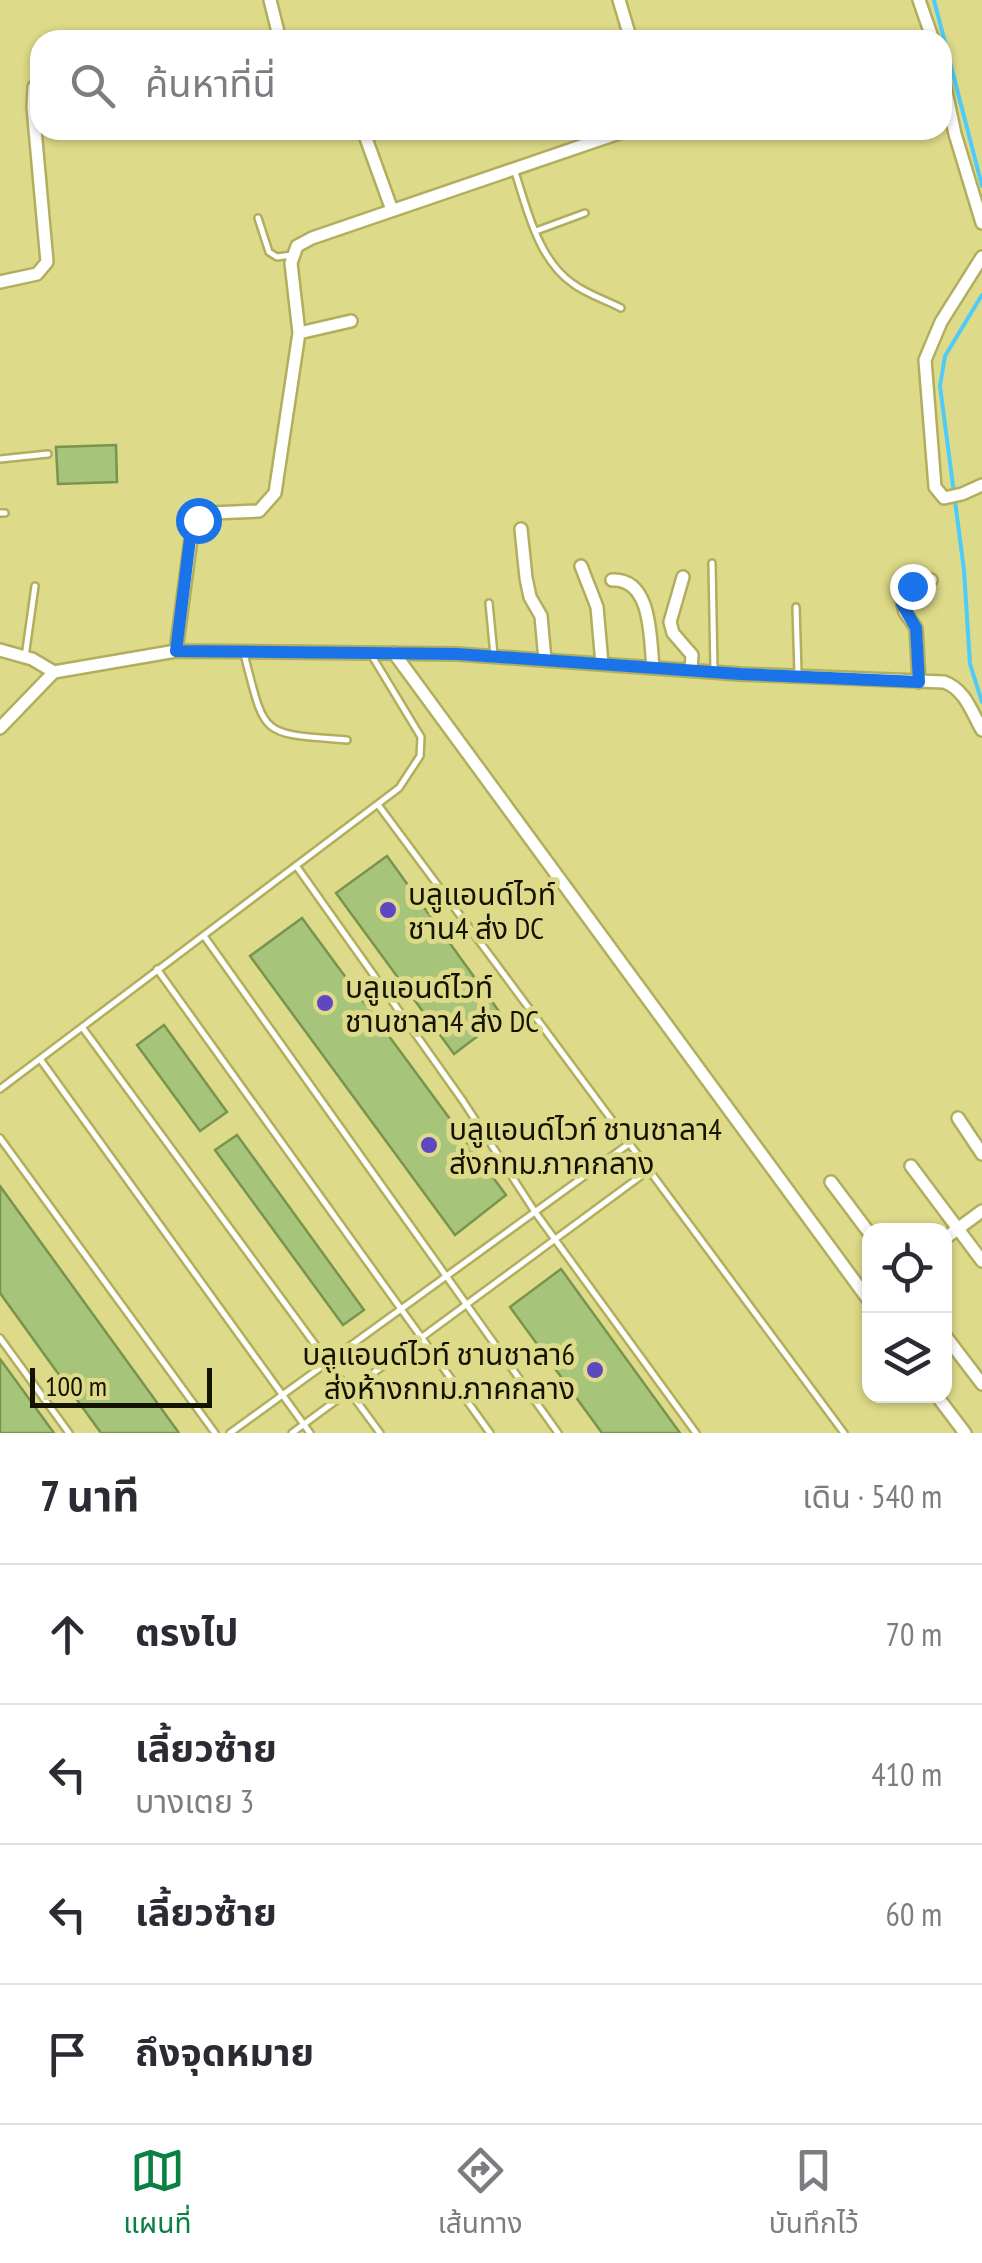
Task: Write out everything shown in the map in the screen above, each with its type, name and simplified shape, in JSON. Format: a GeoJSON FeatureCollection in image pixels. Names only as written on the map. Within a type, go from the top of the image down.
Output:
{"type":"FeatureCollection","features":[{"type":"Feature","properties":{"kind":"street"},"geometry":{"type":"LineString","coordinates":[[270,0],[278,30]]}},
{"type":"Feature","properties":{"kind":"street"},"geometry":{"type":"LineString","coordinates":[[619,0],[627,30]]}},
{"type":"Feature","properties":{"kind":"street"},"geometry":{"type":"LineString","coordinates":[[919,0],[929,30]]}},
{"type":"Feature","properties":{"kind":"street"},"geometry":{"type":"LineString","coordinates":[[952,120],[982,223]]}},
{"type":"Feature","properties":{"kind":"street"},"geometry":{"type":"LineString","coordinates":[[0,282],[37,274],[47,262],[36,140]]}},
{"type":"Feature","properties":{"kind":"street"},"geometry":{"type":"LineString","coordinates":[[367,140],[392,210]]}},
{"type":"Feature","properties":{"kind":"street"},"geometry":{"type":"LineString","coordinates":[[176,651],[190,539],[198,520],[212,513],[259,511],[275,493],[299,333],[292,256],[303,241],[599,140]]}},
{"type":"Feature","properties":{"kind":"street"},"geometry":{"type":"LineString","coordinates":[[982,257],[941,322],[925,360],[935,487],[944,498],[982,485]]}},
{"type":"Feature","properties":{"kind":"street"},"geometry":{"type":"LineString","coordinates":[[299,333],[352,321]]}},
{"type":"Feature","properties":{"kind":"street"},"geometry":{"type":"LineString","coordinates":[[521,530],[530,598],[542,616],[545,660]]}},
{"type":"Feature","properties":{"kind":"street"},"geometry":{"type":"LineString","coordinates":[[580,566],[597,607],[602,664]]}},
{"type":"Feature","properties":{"kind":"street"},"geometry":{"type":"LineString","coordinates":[[683,577],[670,622],[673,633],[692,656],[691,671]]}},
{"type":"Feature","properties":{"kind":"street"},"geometry":{"type":"LineString","coordinates":[[612,580],[625,580],[638,589],[644,604],[652,668]]}},
{"type":"Feature","properties":{"kind":"street"},"geometry":{"type":"LineString","coordinates":[[919,682],[916,628],[905,612],[901,596],[912,586],[931,580]]}},
{"type":"Feature","properties":{"kind":"street"},"geometry":{"type":"LineString","coordinates":[[0,650],[54,672]]}},
{"type":"Feature","properties":{"kind":"street"},"geometry":{"type":"LineString","coordinates":[[0,728],[54,672],[176,651],[243,651],[494,656],[714,673],[919,682],[954,686],[982,730]]}},
{"type":"Feature","properties":{"kind":"street"},"geometry":{"type":"LineString","coordinates":[[394,652],[862,1291]]}},
{"type":"Feature","properties":{"kind":"street"},"geometry":{"type":"LineString","coordinates":[[958,1118],[982,1154]]}},
{"type":"Feature","properties":{"kind":"street"},"geometry":{"type":"LineString","coordinates":[[910,1166],[982,1261]]}},
{"type":"Feature","properties":{"kind":"street"},"geometry":{"type":"LineString","coordinates":[[831,1182],[862,1223]]}},
{"type":"Feature","properties":{"kind":"street"},"geometry":{"type":"LineString","coordinates":[[952,1233],[982,1211]]}},
{"type":"Feature","properties":{"kind":"street"},"geometry":{"type":"LineString","coordinates":[[952,1345],[982,1384]]}},
{"type":"Feature","properties":{"kind":"street"},"geometry":{"type":"LineString","coordinates":[[943,1403],[965,1433]]}},
{"type":"Feature","properties":{"kind":"lane"},"geometry":{"type":"LineString","coordinates":[[514,169],[535,232],[558,270],[572,284],[622,308]]}},
{"type":"Feature","properties":{"kind":"lane"},"geometry":{"type":"LineString","coordinates":[[535,232],[585,213]]}},
{"type":"Feature","properties":{"kind":"lane"},"geometry":{"type":"LineString","coordinates":[[258,218],[268,252],[278,257],[292,256]]}},
{"type":"Feature","properties":{"kind":"lane"},"geometry":{"type":"LineString","coordinates":[[0,458],[48,454]]}},
{"type":"Feature","properties":{"kind":"lane"},"geometry":{"type":"LineString","coordinates":[[712,562],[714,673]]}},
{"type":"Feature","properties":{"kind":"lane"},"geometry":{"type":"LineString","coordinates":[[25,657],[35,586]]}},
{"type":"Feature","properties":{"kind":"lane"},"geometry":{"type":"LineString","coordinates":[[488,603],[494,656]]}},
{"type":"Feature","properties":{"kind":"lane"},"geometry":{"type":"LineString","coordinates":[[796,607],[798,677]]}},
{"type":"Feature","properties":{"kind":"lane"},"geometry":{"type":"LineString","coordinates":[[243,651],[260,716],[272,730],[290,736],[347,740]]}},
{"type":"Feature","properties":{"kind":"lane"},"geometry":{"type":"LineString","coordinates":[[0,1089],[379,806],[412,770],[420,756],[421,737],[370,652]]}},
{"type":"Feature","properties":{"kind":"lane"},"geometry":{"type":"LineString","coordinates":[[379,806],[844,1433]]}},
{"type":"Feature","properties":{"kind":"lane"},"geometry":{"type":"LineString","coordinates":[[297,866],[463,1100],[534,1212],[696,1433]]}},
{"type":"Feature","properties":{"kind":"lane"},"geometry":{"type":"LineString","coordinates":[[204,936],[558,1433]]}},
{"type":"Feature","properties":{"kind":"lane"},"geometry":{"type":"LineString","coordinates":[[157,969],[490,1433]]}},
{"type":"Feature","properties":{"kind":"lane"},"geometry":{"type":"LineString","coordinates":[[82,1027],[380,1433]]}},
{"type":"Feature","properties":{"kind":"lane"},"geometry":{"type":"LineString","coordinates":[[40,1059],[310,1433]]}},
{"type":"Feature","properties":{"kind":"lane"},"geometry":{"type":"LineString","coordinates":[[0,1138],[215,1433]]}},
{"type":"Feature","properties":{"kind":"lane"},"geometry":{"type":"LineString","coordinates":[[230,1433],[630,1143]]}},
{"type":"Feature","properties":{"kind":"lane"},"geometry":{"type":"LineString","coordinates":[[292,1433],[649,1170]]}},
{"type":"Feature","properties":{"kind":"lane"},"geometry":{"type":"LineString","coordinates":[[0,1338],[69,1433]]}},
{"type":"Feature","properties":{"kind":"building"},"geometry":{"type":"Polygon","coordinates":[[[116,445],[117,482],[58,484],[56,447],[116,445]]]}},
{"type":"Feature","properties":{"kind":"building"},"geometry":{"type":"Polygon","coordinates":[[[387,856],[503,1017],[454,1054],[336,893],[387,856]]]}},
{"type":"Feature","properties":{"kind":"building"},"geometry":{"type":"Polygon","coordinates":[[[302,918],[506,1195],[455,1235],[250,956],[302,918]]]}},
{"type":"Feature","properties":{"kind":"building"},"geometry":{"type":"Polygon","coordinates":[[[164,1025],[227,1112],[200,1131],[137,1045],[164,1025]]]}},
{"type":"Feature","properties":{"kind":"building"},"geometry":{"type":"Polygon","coordinates":[[[237,1135],[364,1310],[343,1325],[215,1150],[237,1135]]]}},
{"type":"Feature","properties":{"kind":"building"},"geometry":{"type":"Polygon","coordinates":[[[0,1186],[179,1433],[101,1433],[0,1293],[0,1186]]]}},
{"type":"Feature","properties":{"kind":"building","name":"บลูแอนด์ไวท์ ชานชาลา6 ส่งห้างกทม.ภาคกลาง"},"geometry":{"type":"Polygon","coordinates":[[[561,1269],[680,1433],[602,1433],[510,1307],[561,1269]]]}},
{"type":"Feature","properties":{"kind":"building"},"geometry":{"type":"Polygon","coordinates":[[[0,1359],[54,1433],[0,1433],[0,1359]]]}},
{"type":"Feature","properties":{"kind":"waterway"},"geometry":{"type":"LineString","coordinates":[[934,0],[942,30]]}},
{"type":"Feature","properties":{"kind":"waterway"},"geometry":{"type":"LineString","coordinates":[[952,70],[982,186]]}},
{"type":"Feature","properties":{"kind":"waterway"},"geometry":{"type":"LineString","coordinates":[[982,295],[945,356],[940,386],[964,570],[970,664],[982,702]]}},
{"type":"Feature","properties":{"kind":"place","name":"บลูแอนด์ไวท์ ชาน4 ส่ง DC"},"geometry":{"type":"Point","coordinates":[388,910]}},
{"type":"Feature","properties":{"kind":"place","name":"บลูแอนด์ไวท์ ชานชาลา4 ส่ง DC"},"geometry":{"type":"Point","coordinates":[325,1003]}},
{"type":"Feature","properties":{"kind":"place","name":"บลูแอนด์ไวท์ ชานชาลา4 ส่งกทม.ภาคกลาง"},"geometry":{"type":"Point","coordinates":[429,1145]}},
{"type":"Feature","properties":{"kind":"place","name":"บลูแอนด์ไวท์ ชานชาลา6 ส่งห้างกทม.ภาคกลาง"},"geometry":{"type":"Point","coordinates":[595,1370]}},
{"type":"Feature","properties":{"kind":"route"},"geometry":{"type":"LineString","coordinates":[[198,520],[190,539],[176,651],[457,654],[919,682],[916,628],[905,612],[901,596],[912,586]]}}]}
